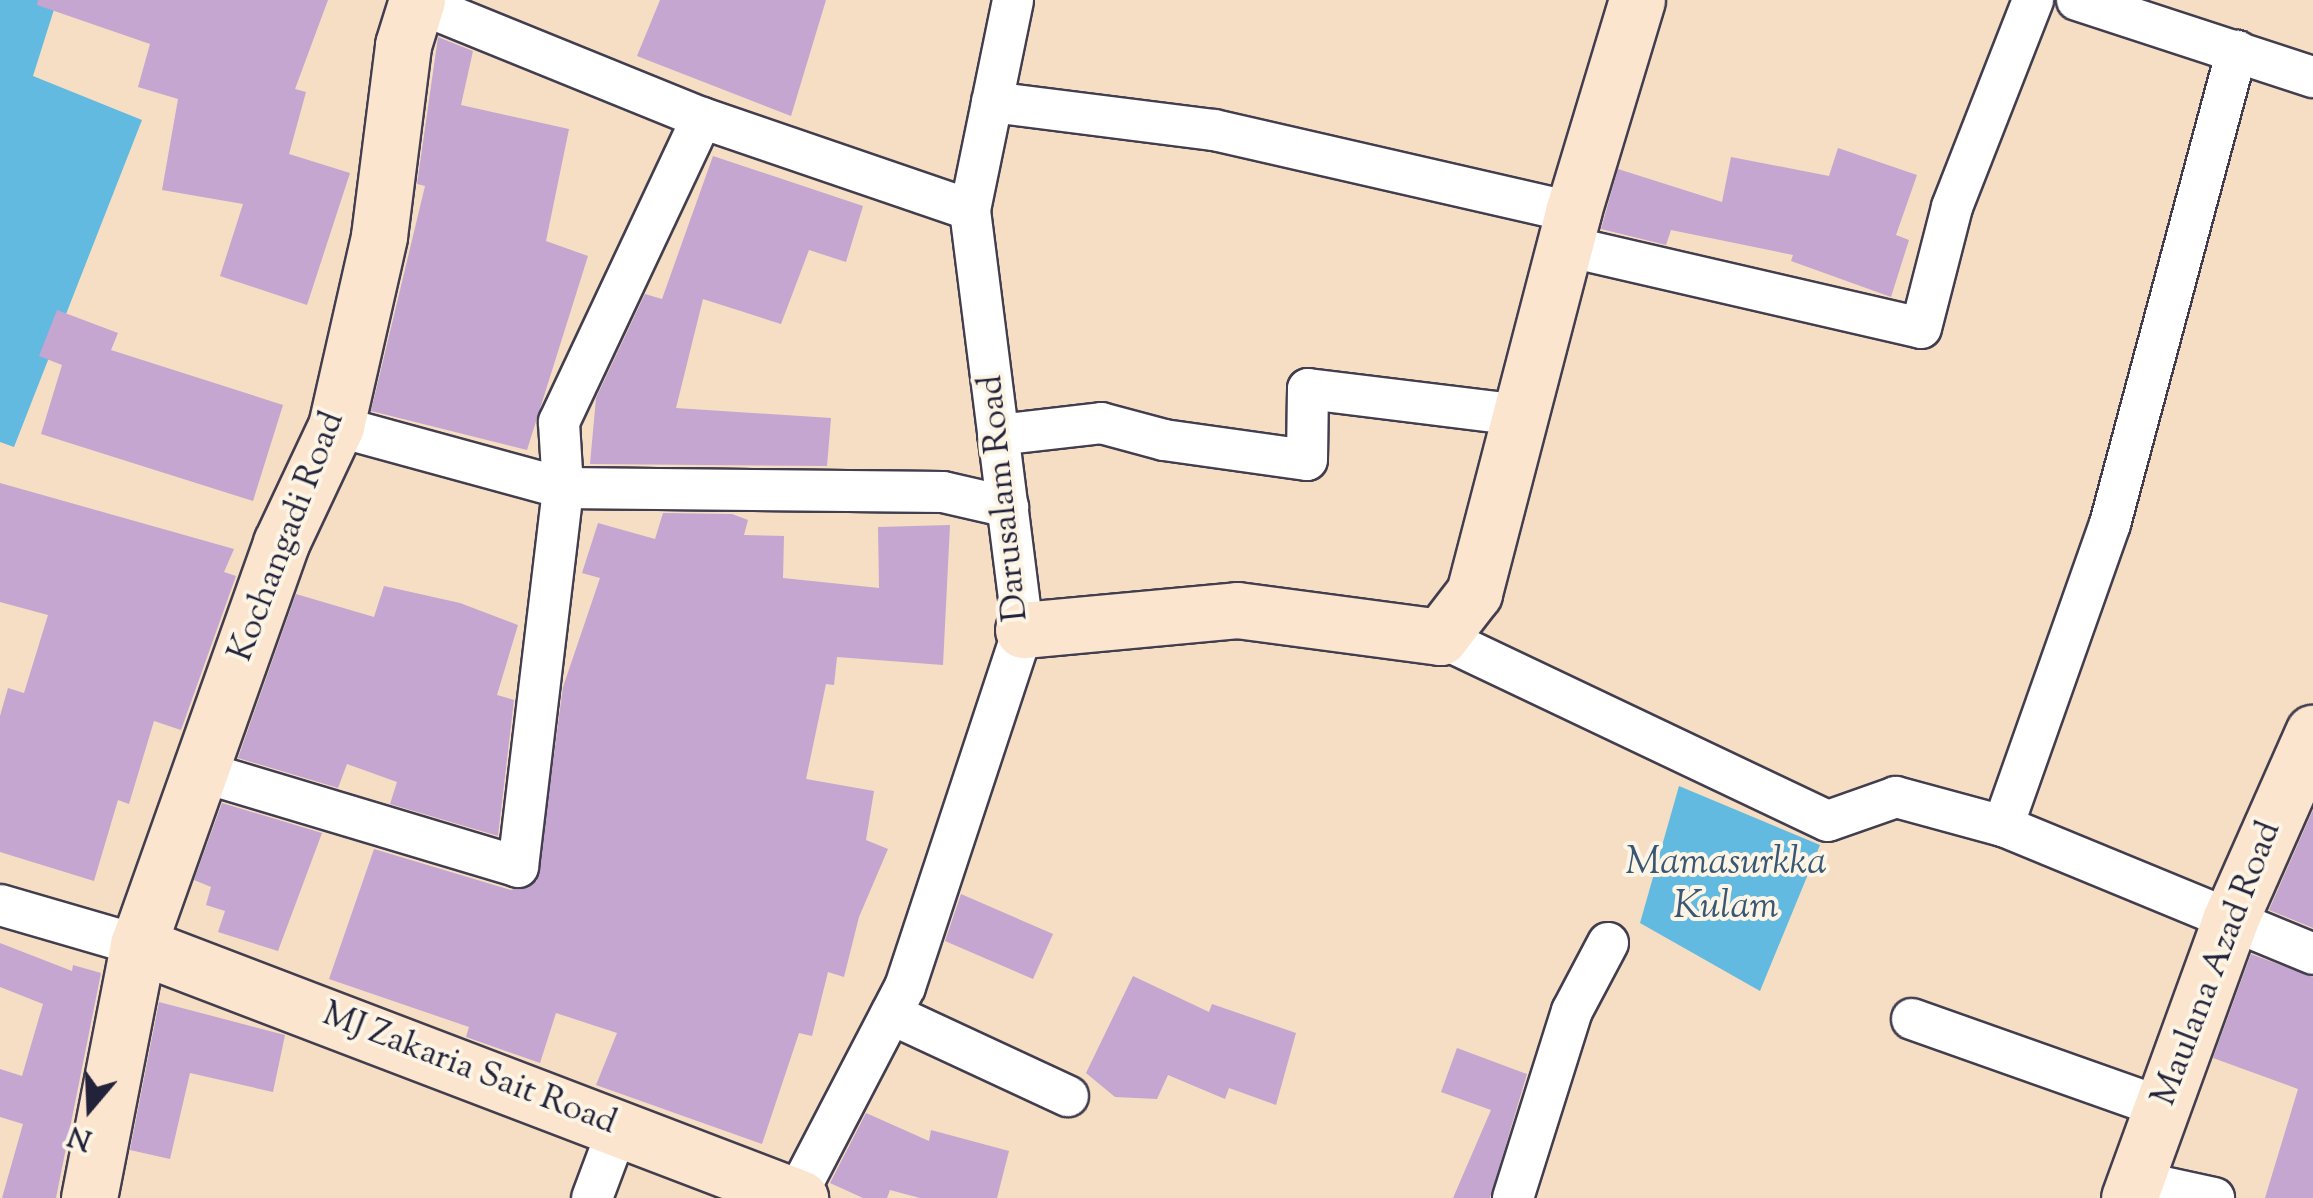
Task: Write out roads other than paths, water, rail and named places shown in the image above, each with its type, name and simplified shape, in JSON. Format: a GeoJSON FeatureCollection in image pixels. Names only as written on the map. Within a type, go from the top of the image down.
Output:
{"type":"FeatureCollection","features":[{"type":"Feature","properties":{"kind":"street","name":"Darusalam Road"},"geometry":{"type":"LineString","coordinates":[[797,1198],[891,1014],[1023,630],[970,210],[1012,0]]}},
{"type":"Feature","properties":{"kind":"street"},"geometry":{"type":"LineString","coordinates":[[1440,637],[1474,593],[1569,229],[1637,0]]}},
{"type":"Feature","properties":{"kind":"street"},"geometry":{"type":"LineString","coordinates":[[992,102],[1214,130],[1921,328],[1952,207],[2033,0]]}},
{"type":"Feature","properties":{"kind":"street"},"geometry":{"type":"LineString","coordinates":[[2077,0],[2186,16],[2237,51],[2313,77]]}},
{"type":"Feature","properties":{"kind":"street"},"geometry":{"type":"LineString","coordinates":[[417,1],[702,118],[970,210]]}},
{"type":"Feature","properties":{"kind":"street","name":"Kochangadi Road"},"geometry":{"type":"LineString","coordinates":[[89,1198],[138,946],[281,542],[336,426],[379,236],[403,45],[417,1]]}},
{"type":"Feature","properties":{"kind":"street"},"geometry":{"type":"LineString","coordinates":[[2002,826],[2110,524],[2237,51]]}},
{"type":"Feature","properties":{"kind":"street"},"geometry":{"type":"LineString","coordinates":[[199,771],[518,867],[563,488],[558,422],[702,118]]}},
{"type":"Feature","properties":{"kind":"street"},"geometry":{"type":"LineString","coordinates":[[998,435],[1101,423],[1164,440],[1308,460],[1308,388],[1521,415]]}},
{"type":"Feature","properties":{"kind":"street"},"geometry":{"type":"LineString","coordinates":[[336,426],[563,488],[944,492],[1008,507]]}},
{"type":"Feature","properties":{"kind":"street"},"geometry":{"type":"LineString","coordinates":[[1023,630],[1237,610],[1440,637],[1828,821],[1896,796],[2002,826],[2313,954]]}},
{"type":"Feature","properties":{"kind":"street","name":"Maulana Azad Road"},"geometry":{"type":"LineString","coordinates":[[2133,1190],[2230,920],[2313,733]]}},
{"type":"Feature","properties":{"kind":"street"},"geometry":{"type":"LineString","coordinates":[[0,905],[138,946]]}},
{"type":"Feature","properties":{"kind":"street"},"geometry":{"type":"LineString","coordinates":[[1513,1198],[1572,1011],[1608,943]]}},
{"type":"Feature","properties":{"kind":"street","name":"MJ Zakaria Sait Road"},"geometry":{"type":"LineString","coordinates":[[138,946],[619,1126],[797,1198]]}},
{"type":"Feature","properties":{"kind":"street"},"geometry":{"type":"LineString","coordinates":[[891,1014],[1068,1096]]}},
{"type":"Feature","properties":{"kind":"street"},"geometry":{"type":"LineString","coordinates":[[1912,1019],[2161,1108]]}},
{"type":"Feature","properties":{"kind":"street"},"geometry":{"type":"LineString","coordinates":[[592,1198],[619,1126]]}},
{"type":"Feature","properties":{"kind":"street"},"geometry":{"type":"LineString","coordinates":[[2133,1190],[2214,1198]]}},
{"type":"Feature","properties":{"kind":"water"},"geometry":{"type":"Polygon","coordinates":[[[0,0],[57,0],[33,76],[142,120],[14,447],[0,442],[0,0]]]}},
{"type":"Feature","properties":{"kind":"water","name":"Mamasurkka Kulam"},"geometry":{"type":"Polygon","coordinates":[[[1679,786],[1820,845],[1760,991],[1640,923],[1679,786]]]}}]}
